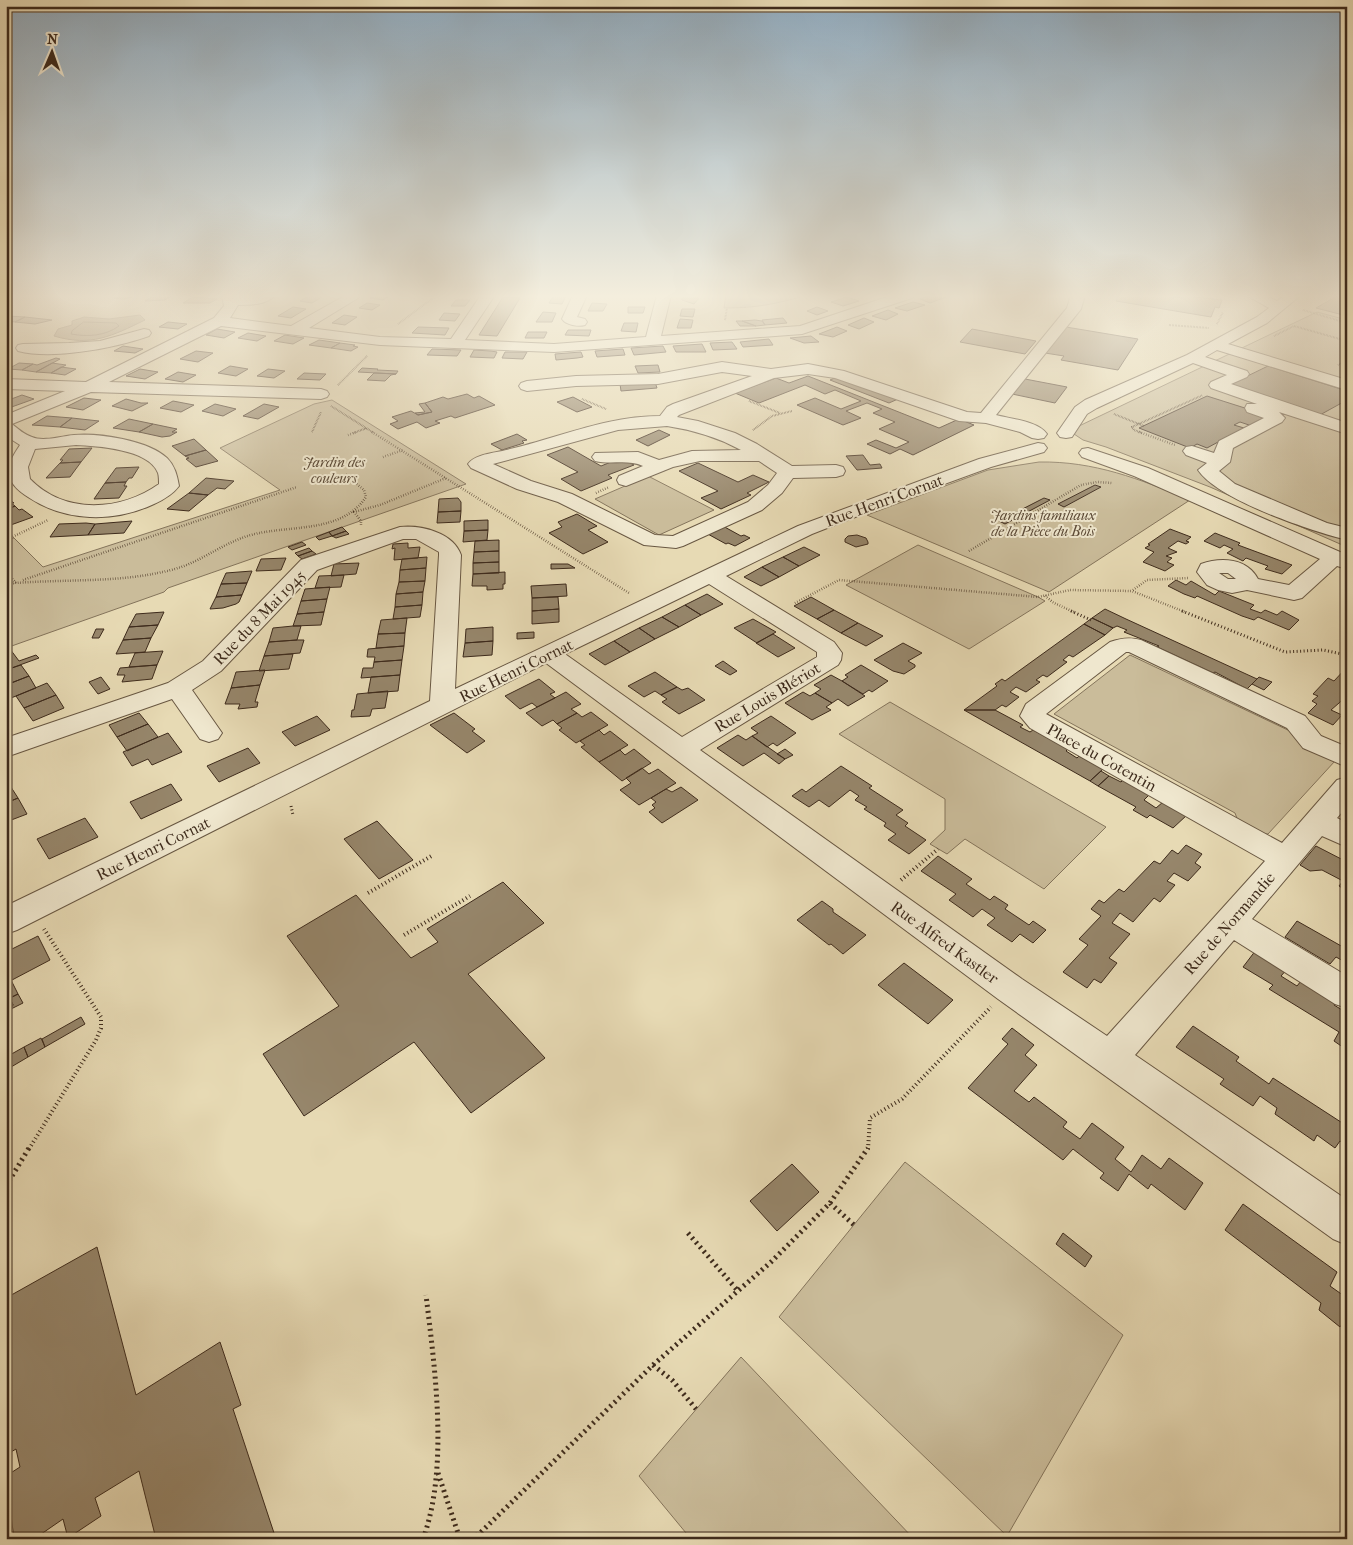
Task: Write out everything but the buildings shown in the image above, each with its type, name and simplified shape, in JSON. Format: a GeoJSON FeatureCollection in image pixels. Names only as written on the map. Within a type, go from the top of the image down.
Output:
{"type":"FeatureCollection","features":[{"type":"Feature","properties":{"kind":"street"},"geometry":{"type":"LineString","coordinates":[[6,421],[88,387],[127,367]]}},
{"type":"Feature","properties":{"kind":"street"},"geometry":{"type":"LineString","coordinates":[[986,418],[1026,367]]}},
{"type":"Feature","properties":{"kind":"street"},"geometry":{"type":"LineString","coordinates":[[1066,433],[1081,411],[1091,404],[1172,367]]}},
{"type":"Feature","properties":{"kind":"street"},"geometry":{"type":"LineString","coordinates":[[1220,367],[1241,374]]}},
{"type":"Feature","properties":{"kind":"street"},"geometry":{"type":"LineString","coordinates":[[1253,367],[1217,385],[1347,429]]}},
{"type":"Feature","properties":{"kind":"street"},"geometry":{"type":"LineString","coordinates":[[1289,367],[1347,385]]}},
{"type":"Feature","properties":{"kind":"street"},"geometry":{"type":"LineString","coordinates":[[528,386],[576,381],[658,379],[722,368],[771,374]]}},
{"type":"Feature","properties":{"kind":"street"},"geometry":{"type":"LineString","coordinates":[[665,421],[673,411],[679,408],[771,374],[798,369],[823,370],[965,417],[986,418],[1026,428],[1058,449],[1154,478],[1340,560]]}},
{"type":"Feature","properties":{"kind":"street"},"geometry":{"type":"LineString","coordinates":[[658,379],[723,391]]}},
{"type":"Feature","properties":{"kind":"street"},"geometry":{"type":"LineString","coordinates":[[6,384],[322,398]]}},
{"type":"Feature","properties":{"kind":"street"},"geometry":{"type":"LineString","coordinates":[[1317,419],[1339,407]]}},
{"type":"Feature","properties":{"kind":"street"},"geometry":{"type":"LineString","coordinates":[[1174,487],[1214,466],[1225,445],[1276,418],[1273,415],[1253,408]]}},
{"type":"Feature","properties":{"kind":"street"},"geometry":{"type":"LineString","coordinates":[[788,471],[776,489],[755,506],[676,542],[651,541],[565,498],[524,485],[477,464],[490,458],[518,454],[583,431],[627,422],[665,421],[716,432],[764,456],[788,471],[848,490]]}},
{"type":"Feature","properties":{"kind":"street"},"geometry":{"type":"LineString","coordinates":[[6,428],[30,443],[78,440],[124,445],[156,459],[167,469],[170,476],[169,486],[147,502],[128,508],[92,511],[53,504],[39,497],[20,480],[18,472],[19,462],[30,443]]}},
{"type":"Feature","properties":{"kind":"street"},"geometry":{"type":"LineString","coordinates":[[1051,432],[1082,437],[1090,442],[1093,449],[1058,449],[1051,432]]}},
{"type":"Feature","properties":{"kind":"street","name":"Rue Henri Cornat"},"geometry":{"type":"LineString","coordinates":[[19,914],[548,653],[805,530],[848,490],[1058,449]]}},
{"type":"Feature","properties":{"kind":"street"},"geometry":{"type":"LineString","coordinates":[[1192,451],[1214,466],[1228,488],[1320,527],[1347,534]]}},
{"type":"Feature","properties":{"kind":"street"},"geometry":{"type":"LineString","coordinates":[[830,452],[848,490]]}},
{"type":"Feature","properties":{"kind":"street"},"geometry":{"type":"LineString","coordinates":[[626,480],[658,466],[702,455],[764,456]]}},
{"type":"Feature","properties":{"kind":"street"},"geometry":{"type":"LineString","coordinates":[[601,457],[638,457],[658,466]]}},
{"type":"Feature","properties":{"kind":"street","name":"Rue du 8 Mai 1945"},"geometry":{"type":"LineString","coordinates":[[6,748],[177,688],[212,666],[309,565],[400,533],[411,532],[421,534],[448,549],[450,555],[442,706]]}},
{"type":"Feature","properties":{"kind":"street"},"geometry":{"type":"LineString","coordinates":[[1246,583],[1294,593],[1340,560]]}},
{"type":"Feature","properties":{"kind":"street","name":"Rue Louis Blériot"},"geometry":{"type":"LineString","coordinates":[[680,750],[829,660],[830,653],[826,647],[710,576]]}},
{"type":"Feature","properties":{"kind":"street","name":"Place du Cotentin"},"geometry":{"type":"LineString","coordinates":[[1286,859],[1039,722],[1033,716],[1035,710],[1118,647],[1124,644],[1133,645],[1296,722],[1312,742],[1347,758]]}},
{"type":"Feature","properties":{"kind":"street","name":"Rue Alfred Kastler"},"geometry":{"type":"LineString","coordinates":[[548,653],[1010,989],[1347,1225]]}},
{"type":"Feature","properties":{"kind":"street"},"geometry":{"type":"LineString","coordinates":[[177,688],[209,732]]}},
{"type":"Feature","properties":{"kind":"street","name":"Rue de Normandie"},"geometry":{"type":"LineString","coordinates":[[1110,1058],[1275,869],[1319,822],[1347,787]]}},
{"type":"Feature","properties":{"kind":"street"},"geometry":{"type":"LineString","coordinates":[[1319,822],[1347,836]]}},
{"type":"Feature","properties":{"kind":"street"},"geometry":{"type":"LineString","coordinates":[[1230,922],[1347,994]]}},
{"type":"Feature","properties":{"kind":"path"},"geometry":{"type":"LineString","coordinates":[[354,367],[322,398],[649,605]]}},
{"type":"Feature","properties":{"kind":"path"},"geometry":{"type":"LineString","coordinates":[[1192,451],[1134,430],[1132,427],[1207,393]]}},
{"type":"Feature","properties":{"kind":"path"},"geometry":{"type":"LineString","coordinates":[[580,398],[603,408],[627,422]]}},
{"type":"Feature","properties":{"kind":"path"},"geometry":{"type":"LineString","coordinates":[[1091,404],[1144,426]]}},
{"type":"Feature","properties":{"kind":"path"},"geometry":{"type":"LineString","coordinates":[[348,435],[367,428]]}},
{"type":"Feature","properties":{"kind":"path"},"geometry":{"type":"LineString","coordinates":[[384,457],[403,450]]}},
{"type":"Feature","properties":{"kind":"path"},"geometry":{"type":"LineString","coordinates":[[345,474],[364,490],[366,498],[354,512]]}},
{"type":"Feature","properties":{"kind":"path"},"geometry":{"type":"LineString","coordinates":[[16,583],[165,572],[187,564],[238,538],[279,529],[329,522],[354,512],[380,505],[447,478]]}},
{"type":"Feature","properties":{"kind":"path"},"geometry":{"type":"LineString","coordinates":[[969,551],[1082,485],[1097,482],[1140,485],[1154,478]]}},
{"type":"Feature","properties":{"kind":"path"},"geometry":{"type":"LineString","coordinates":[[6,586],[297,487]]}},
{"type":"Feature","properties":{"kind":"path"},"geometry":{"type":"LineString","coordinates":[[6,540],[71,508]]}},
{"type":"Feature","properties":{"kind":"path"},"geometry":{"type":"LineString","coordinates":[[354,512],[361,520],[361,525]]}},
{"type":"Feature","properties":{"kind":"path"},"geometry":{"type":"LineString","coordinates":[[6,570],[16,583]]}},
{"type":"Feature","properties":{"kind":"path"},"geometry":{"type":"LineString","coordinates":[[1132,591],[1146,580],[1181,578]]}},
{"type":"Feature","properties":{"kind":"path"},"geometry":{"type":"LineString","coordinates":[[773,615],[839,580],[1038,597],[1070,590],[1132,591],[1286,652],[1323,650],[1347,655]]}},
{"type":"Feature","properties":{"kind":"path"},"geometry":{"type":"LineString","coordinates":[[1044,595],[1054,603],[1090,620]]}},
{"type":"Feature","properties":{"kind":"path"},"geometry":{"type":"LineString","coordinates":[[881,896],[938,849]]}},
{"type":"Feature","properties":{"kind":"path"},"geometry":{"type":"LineString","coordinates":[[368,893],[433,855]]}},
{"type":"Feature","properties":{"kind":"path"},"geometry":{"type":"LineString","coordinates":[[404,935],[470,896]]}},
{"type":"Feature","properties":{"kind":"path"},"geometry":{"type":"LineString","coordinates":[[6,1186],[96,1040],[100,1028],[100,1017],[19,914]]}},
{"type":"Feature","properties":{"kind":"path"},"geometry":{"type":"LineString","coordinates":[[471,1539],[480,1533],[653,1365],[771,1262],[830,1203],[868,1149],[870,1118],[902,1099],[987,1010],[1010,989]]}},
{"type":"Feature","properties":{"kind":"path"},"geometry":{"type":"LineString","coordinates":[[830,1203],[854,1225]]}},
{"type":"Feature","properties":{"kind":"path"},"geometry":{"type":"LineString","coordinates":[[688,1233],[738,1291]]}},
{"type":"Feature","properties":{"kind":"path"},"geometry":{"type":"LineString","coordinates":[[423,1539],[431,1519],[438,1472],[435,1376],[426,1295]]}},
{"type":"Feature","properties":{"kind":"path"},"geometry":{"type":"LineString","coordinates":[[653,1365],[672,1380],[696,1409]]}},
{"type":"Feature","properties":{"kind":"path"},"geometry":{"type":"LineString","coordinates":[[438,1472],[460,1539]]}},
{"type":"Feature","properties":{"kind":"green space"},"geometry":{"type":"Polygon","coordinates":[[[1202,367],[1347,367],[1347,547],[1210,487],[1083,440],[1071,432],[1079,426],[1202,367]]]}},
{"type":"Feature","properties":{"kind":"green space","name":"Jardin des couleurs"},"geometry":{"type":"Polygon","coordinates":[[[332,400],[466,484],[168,588],[164,592],[6,648],[6,539],[14,538],[43,567],[280,490],[220,448],[314,404],[332,400]]]}},
{"type":"Feature","properties":{"kind":"green space","name":"Jardins familiaux de la Pièce du Bois"},"geometry":{"type":"Polygon","coordinates":[[[1039,462],[1059,462],[1098,468],[1135,478],[1190,500],[1049,592],[867,515],[988,470],[1039,462]]]}},
{"type":"Feature","properties":{"kind":"green space"},"geometry":{"type":"Polygon","coordinates":[[[648,476],[714,510],[659,535],[595,499],[648,476]]]}},
{"type":"Feature","properties":{"kind":"green space"},"geometry":{"type":"Polygon","coordinates":[[[918,545],[1045,601],[969,649],[846,585],[918,545]]]}},
{"type":"Feature","properties":{"kind":"green space"},"geometry":{"type":"Polygon","coordinates":[[[1130,655],[1292,732],[1304,749],[1316,751],[1335,761],[1268,834],[1263,834],[1238,821],[1235,813],[1054,714],[1130,655]]]}},
{"type":"Feature","properties":{"kind":"green space"},"geometry":{"type":"Polygon","coordinates":[[[890,702],[1106,827],[1044,889],[965,839],[947,854],[930,844],[945,830],[945,799],[839,734],[890,702]]]}},
{"type":"Feature","properties":{"kind":"green space"},"geometry":{"type":"Polygon","coordinates":[[[905,1162],[1123,1335],[1007,1536],[779,1317],[905,1162]]]}},
{"type":"Feature","properties":{"kind":"green space"},"geometry":{"type":"Polygon","coordinates":[[[741,1357],[914,1539],[691,1539],[639,1476],[741,1357]]]}}]}
